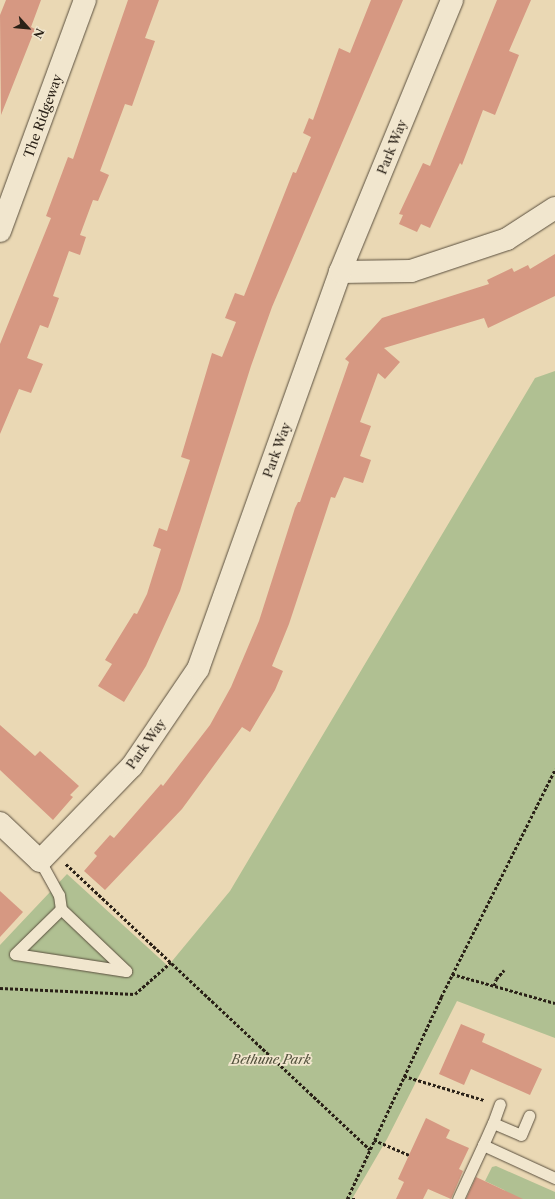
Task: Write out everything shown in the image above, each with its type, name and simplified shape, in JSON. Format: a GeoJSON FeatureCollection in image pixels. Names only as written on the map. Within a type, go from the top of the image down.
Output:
{"type":"FeatureCollection","features":[{"type":"Feature","properties":{"kind":"street","name":"The Ridgeway"},"geometry":{"type":"LineString","coordinates":[[0,231],[85,0]]}},
{"type":"Feature","properties":{"kind":"street","name":"Park Way"},"geometry":{"type":"LineString","coordinates":[[46,855],[132,766],[198,668],[340,272],[452,0]]}},
{"type":"Feature","properties":{"kind":"street"},"geometry":{"type":"LineString","coordinates":[[340,272],[411,271],[507,239],[555,208]]}},
{"type":"Feature","properties":{"kind":"street"},"geometry":{"type":"LineString","coordinates":[[0,823],[46,855]]}},
{"type":"Feature","properties":{"kind":"lane"},"geometry":{"type":"LineString","coordinates":[[46,855],[59,895],[60,909],[126,971],[15,954],[60,909]]}},
{"type":"Feature","properties":{"kind":"lane"},"geometry":{"type":"LineString","coordinates":[[458,1199],[484,1145],[500,1104]]}},
{"type":"Feature","properties":{"kind":"lane"},"geometry":{"type":"LineString","coordinates":[[493,1123],[521,1135],[529,1116]]}},
{"type":"Feature","properties":{"kind":"lane"},"geometry":{"type":"LineString","coordinates":[[484,1145],[555,1178]]}},
{"type":"Feature","properties":{"kind":"path"},"geometry":{"type":"LineString","coordinates":[[354,1199],[347,1199],[452,974],[555,769]]}},
{"type":"Feature","properties":{"kind":"path"},"geometry":{"type":"LineString","coordinates":[[46,855],[171,962],[370,1149]]}},
{"type":"Feature","properties":{"kind":"path"},"geometry":{"type":"LineString","coordinates":[[0,988],[135,994],[171,962]]}},
{"type":"Feature","properties":{"kind":"path"},"geometry":{"type":"LineString","coordinates":[[494,986],[496,979],[504,970]]}},
{"type":"Feature","properties":{"kind":"path"},"geometry":{"type":"LineString","coordinates":[[452,974],[555,1003]]}},
{"type":"Feature","properties":{"kind":"path"},"geometry":{"type":"LineString","coordinates":[[404,1076],[500,1104]]}},
{"type":"Feature","properties":{"kind":"path"},"geometry":{"type":"LineString","coordinates":[[374,1140],[409,1155]]}},
{"type":"Feature","properties":{"kind":"green space","name":"Bethune Park"},"geometry":{"type":"Polygon","coordinates":[[[555,371],[555,1038],[457,1001],[387,1139],[352,1199],[0,1199],[0,945],[67,874],[168,966],[230,891],[535,378],[555,371]]]}},
{"type":"Feature","properties":{"kind":"green space"},"geometry":{"type":"Polygon","coordinates":[[[496,1166],[555,1192],[555,1199],[514,1199],[504,1190],[485,1181],[492,1167],[496,1166]]]}},
{"type":"Feature","properties":{"kind":"building"},"geometry":{"type":"Polygon","coordinates":[[[6,0],[41,0],[31,27],[35,29],[1,115],[0,15],[6,0]]]}},
{"type":"Feature","properties":{"kind":"building"},"geometry":{"type":"Polygon","coordinates":[[[128,0],[159,0],[145,38],[155,41],[132,106],[125,104],[100,171],[109,175],[98,201],[93,200],[80,235],[86,237],[80,255],[69,251],[53,296],[59,298],[48,328],[40,325],[27,358],[43,364],[31,393],[19,389],[0,434],[0,344],[51,218],[46,216],[68,157],[73,159],[128,0]]]}},
{"type":"Feature","properties":{"kind":"building"},"geometry":{"type":"Polygon","coordinates":[[[371,0],[403,0],[272,307],[251,366],[180,591],[146,666],[124,702],[98,686],[112,664],[105,660],[134,613],[137,614],[147,594],[161,549],[153,546],[159,528],[167,531],[190,460],[181,457],[212,353],[222,357],[236,322],[225,318],[235,293],[244,296],[293,172],[296,173],[311,137],[303,133],[309,118],[313,120],[339,48],[350,53],[371,0]]]}},
{"type":"Feature","properties":{"kind":"building"},"geometry":{"type":"Polygon","coordinates":[[[497,0],[531,0],[509,51],[519,55],[495,115],[483,110],[462,165],[460,163],[430,228],[421,224],[417,232],[399,224],[403,215],[399,214],[423,163],[430,166],[497,0]]]}},
{"type":"Feature","properties":{"kind":"building"},"geometry":{"type":"Polygon","coordinates":[[[555,254],[555,296],[488,328],[484,318],[384,348],[400,362],[385,379],[378,373],[360,422],[371,426],[360,456],[371,460],[363,483],[344,477],[335,498],[331,497],[289,624],[272,666],[283,671],[275,690],[250,732],[242,727],[182,809],[105,890],[84,871],[97,856],[94,853],[110,835],[114,838],[161,784],[163,786],[210,725],[231,687],[259,621],[295,508],[298,502],[300,502],[349,362],[345,359],[382,318],[489,284],[487,280],[512,268],[514,272],[528,265],[530,269],[555,254]]]}},
{"type":"Feature","properties":{"kind":"building"},"geometry":{"type":"Polygon","coordinates":[[[0,725],[35,756],[40,751],[79,786],[70,795],[73,797],[53,820],[0,770],[0,725]]]}},
{"type":"Feature","properties":{"kind":"building"},"geometry":{"type":"Polygon","coordinates":[[[0,891],[23,912],[0,937],[0,891]]]}},
{"type":"Feature","properties":{"kind":"building"},"geometry":{"type":"Polygon","coordinates":[[[461,1024],[485,1034],[482,1042],[542,1069],[530,1095],[471,1069],[464,1085],[439,1074],[461,1024]]]}},
{"type":"Feature","properties":{"kind":"building"},"geometry":{"type":"Polygon","coordinates":[[[426,1118],[450,1130],[446,1138],[469,1148],[459,1169],[463,1171],[451,1199],[428,1189],[423,1199],[396,1199],[404,1182],[398,1179],[426,1118]]]}},
{"type":"Feature","properties":{"kind":"building"},"geometry":{"type":"Polygon","coordinates":[[[476,1177],[523,1199],[466,1199],[476,1177]]]}}]}
